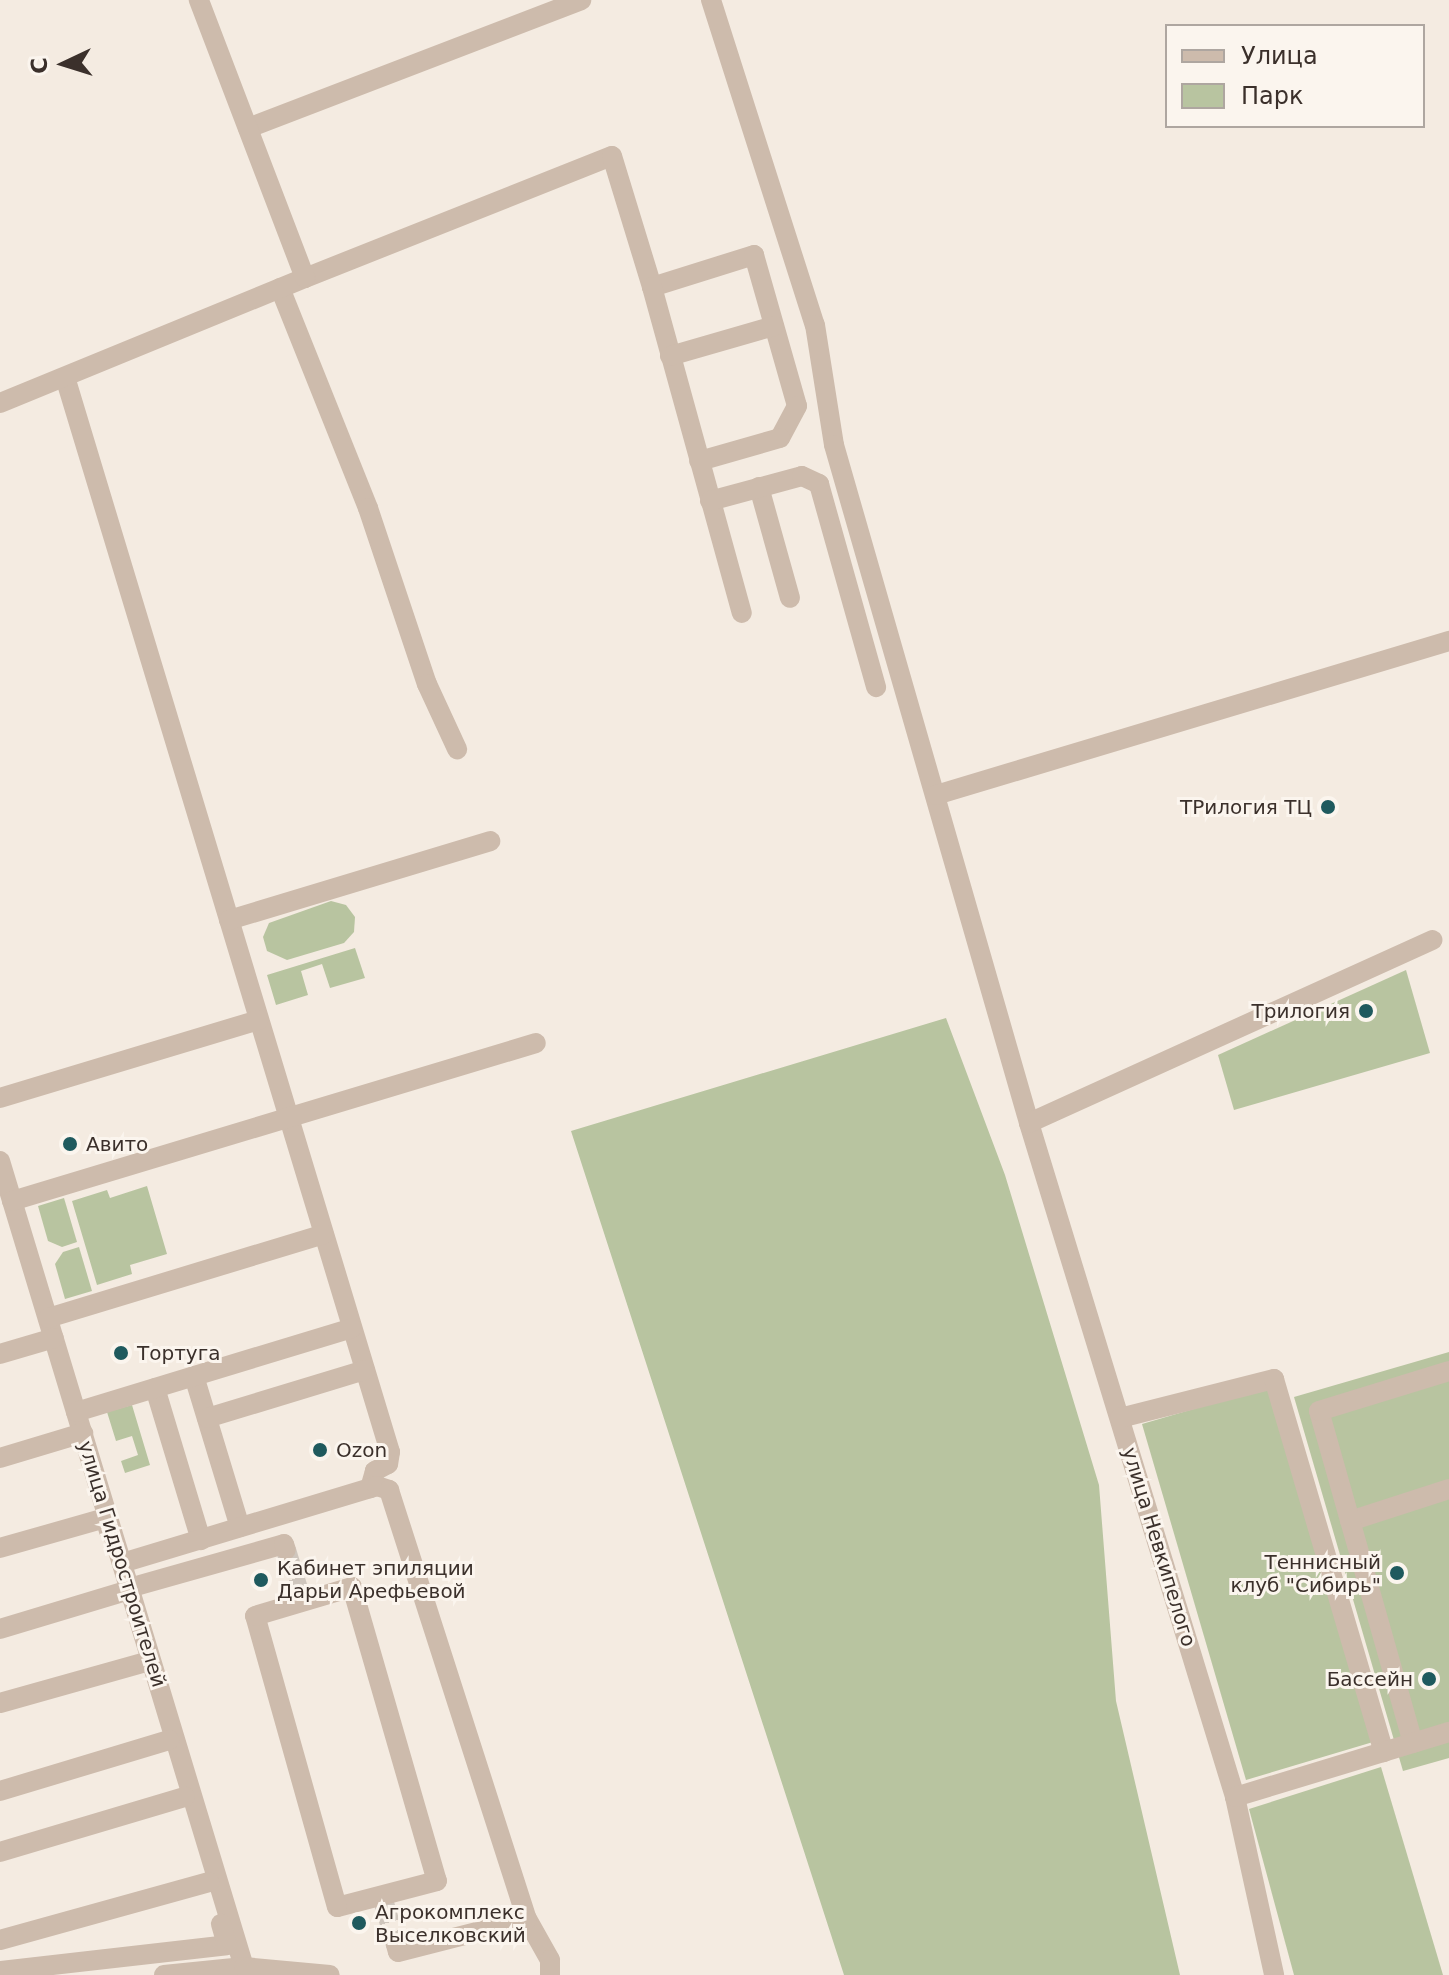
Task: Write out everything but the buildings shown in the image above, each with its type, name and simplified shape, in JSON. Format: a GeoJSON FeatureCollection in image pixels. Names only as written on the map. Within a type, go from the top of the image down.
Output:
{"type":"FeatureCollection","features":[{"type":"Feature","properties":{"kind":"street"},"geometry":{"type":"LineString","coordinates":[[199,0],[305,278]]}},
{"type":"Feature","properties":{"kind":"street"},"geometry":{"type":"LineString","coordinates":[[248,128],[581,0]]}},
{"type":"Feature","properties":{"kind":"street","name":"улица Невкипелого"},"geometry":{"type":"LineString","coordinates":[[711,0],[815,325],[834,445],[1029,1123],[1235,1797],[1274,1975]]}},
{"type":"Feature","properties":{"kind":"street"},"geometry":{"type":"LineString","coordinates":[[0,403],[612,156],[652,287],[742,613]]}},
{"type":"Feature","properties":{"kind":"street"},"geometry":{"type":"LineString","coordinates":[[652,287],[754,255],[797,406],[793,422],[780,438],[699,461]]}},
{"type":"Feature","properties":{"kind":"street"},"geometry":{"type":"LineString","coordinates":[[280,288],[368,508],[427,684],[457,749]]}},
{"type":"Feature","properties":{"kind":"street"},"geometry":{"type":"LineString","coordinates":[[670,356],[774,326]]}},
{"type":"Feature","properties":{"kind":"street"},"geometry":{"type":"LineString","coordinates":[[65,377],[390,1458],[375,1471],[370,1488]]}},
{"type":"Feature","properties":{"kind":"street"},"geometry":{"type":"LineString","coordinates":[[710,501],[802,476],[819,484],[876,687]]}},
{"type":"Feature","properties":{"kind":"street"},"geometry":{"type":"LineString","coordinates":[[759,487],[790,598]]}},
{"type":"Feature","properties":{"kind":"street"},"geometry":{"type":"LineString","coordinates":[[936,795],[1449,641]]}},
{"type":"Feature","properties":{"kind":"street"},"geometry":{"type":"LineString","coordinates":[[229,920],[490,841]]}},
{"type":"Feature","properties":{"kind":"street"},"geometry":{"type":"LineString","coordinates":[[1029,1123],[1432,940]]}},
{"type":"Feature","properties":{"kind":"street"},"geometry":{"type":"LineString","coordinates":[[0,1098],[259,1020]]}},
{"type":"Feature","properties":{"kind":"street"},"geometry":{"type":"LineString","coordinates":[[7,1197],[289,1118],[536,1043]]}},
{"type":"Feature","properties":{"kind":"street","name":"улица Гидростроителей"},"geometry":{"type":"LineString","coordinates":[[0,1161],[7,1197],[48,1318],[122,1563],[237,1970]]}},
{"type":"Feature","properties":{"kind":"street"},"geometry":{"type":"LineString","coordinates":[[48,1318],[324,1234]]}},
{"type":"Feature","properties":{"kind":"street"},"geometry":{"type":"LineString","coordinates":[[76,1412],[352,1328]]}},
{"type":"Feature","properties":{"kind":"street"},"geometry":{"type":"LineString","coordinates":[[0,1354],[54,1338]]}},
{"type":"Feature","properties":{"kind":"street"},"geometry":{"type":"LineString","coordinates":[[207,1418],[365,1370]]}},
{"type":"Feature","properties":{"kind":"street"},"geometry":{"type":"LineString","coordinates":[[1413,1743],[1319,1411],[1449,1371]]}},
{"type":"Feature","properties":{"kind":"street"},"geometry":{"type":"LineString","coordinates":[[194,1376],[240,1527]]}},
{"type":"Feature","properties":{"kind":"street"},"geometry":{"type":"LineString","coordinates":[[1120,1418],[1274,1379],[1384,1752]]}},
{"type":"Feature","properties":{"kind":"street"},"geometry":{"type":"LineString","coordinates":[[155,1388],[201,1540]]}},
{"type":"Feature","properties":{"kind":"street"},"geometry":{"type":"LineString","coordinates":[[0,1458],[83,1433]]}},
{"type":"Feature","properties":{"kind":"street"},"geometry":{"type":"LineString","coordinates":[[122,1563],[384,1486],[392,1496],[527,1919],[550,1960],[550,1975]]}},
{"type":"Feature","properties":{"kind":"street"},"geometry":{"type":"LineString","coordinates":[[1350,1521],[1449,1489]]}},
{"type":"Feature","properties":{"kind":"street"},"geometry":{"type":"LineString","coordinates":[[0,1548],[105,1518],[227,1945],[105,1968],[0,1971]]}},
{"type":"Feature","properties":{"kind":"street"},"geometry":{"type":"LineString","coordinates":[[0,1629],[284,1544],[286,1550]]}},
{"type":"Feature","properties":{"kind":"street"},"geometry":{"type":"LineString","coordinates":[[352,1587],[437,1881],[383,1899],[337,1907],[255,1616],[301,1597],[352,1587]]}},
{"type":"Feature","properties":{"kind":"street"},"geometry":{"type":"LineString","coordinates":[[0,1703],[146,1662]]}},
{"type":"Feature","properties":{"kind":"street"},"geometry":{"type":"LineString","coordinates":[[1235,1797],[1449,1732]]}},
{"type":"Feature","properties":{"kind":"street"},"geometry":{"type":"LineString","coordinates":[[0,1791],[169,1740]]}},
{"type":"Feature","properties":{"kind":"street"},"geometry":{"type":"LineString","coordinates":[[0,1852],[185,1797]]}},
{"type":"Feature","properties":{"kind":"street"},"geometry":{"type":"LineString","coordinates":[[0,1940],[209,1882]]}},
{"type":"Feature","properties":{"kind":"street"},"geometry":{"type":"LineString","coordinates":[[396,1945],[398,1952],[527,1919]]}},
{"type":"Feature","properties":{"kind":"street"},"geometry":{"type":"LineString","coordinates":[[164,1975],[237,1970],[330,1975]]}},
{"type":"Feature","properties":{"kind":"green space"},"geometry":{"type":"Polygon","coordinates":[[[331,901],[346,905],[355,917],[354,932],[344,943],[287,960],[267,951],[263,937],[269,923],[331,901]]]}},
{"type":"Feature","properties":{"kind":"green space"},"geometry":{"type":"Polygon","coordinates":[[[355,948],[365,978],[330,988],[322,964],[301,971],[308,995],[276,1005],[267,975],[355,948]]]}},
{"type":"Feature","properties":{"kind":"green space","name":"Трилогия"},"geometry":{"type":"Polygon","coordinates":[[[1406,970],[1430,1053],[1234,1110],[1218,1055],[1406,970]]]}},
{"type":"Feature","properties":{"kind":"green space"},"geometry":{"type":"Polygon","coordinates":[[[946,1018],[1005,1175],[1099,1485],[1116,1701],[1180,1975],[844,1975],[571,1131],[946,1018]]]}},
{"type":"Feature","properties":{"kind":"green space"},"geometry":{"type":"Polygon","coordinates":[[[147,1186],[167,1254],[130,1265],[132,1274],[97,1285],[72,1201],[107,1190],[110,1198],[147,1186]]]}},
{"type":"Feature","properties":{"kind":"green space"},"geometry":{"type":"Polygon","coordinates":[[[64,1198],[77,1242],[62,1247],[48,1241],[38,1206],[64,1198]]]}},
{"type":"Feature","properties":{"kind":"green space"},"geometry":{"type":"Polygon","coordinates":[[[79,1247],[92,1291],[65,1299],[55,1264],[63,1252],[79,1247]]]}},
{"type":"Feature","properties":{"kind":"green space","name":"Теннисный клуб \"Сибирь\""},"geometry":{"type":"Polygon","coordinates":[[[1449,1352],[1449,1758],[1403,1771],[1294,1397],[1449,1352]]]}},
{"type":"Feature","properties":{"kind":"green space"},"geometry":{"type":"Polygon","coordinates":[[[1269,1387],[1373,1742],[1246,1780],[1142,1424],[1269,1387]]]}},
{"type":"Feature","properties":{"kind":"green space"},"geometry":{"type":"Polygon","coordinates":[[[132,1405],[150,1465],[125,1473],[121,1461],[138,1455],[132,1436],[116,1441],[107,1412],[132,1405]]]}},
{"type":"Feature","properties":{"kind":"green space"},"geometry":{"type":"Polygon","coordinates":[[[1381,1767],[1443,1975],[1294,1975],[1249,1809],[1381,1767]]]}},
{"type":"Feature","properties":{"kind":"tunnel"},"geometry":{"type":"LineString","coordinates":[[286,1550],[299,1592]]}},
{"type":"Feature","properties":{"kind":"tunnel"},"geometry":{"type":"LineString","coordinates":[[384,1903],[396,1945]]}},
{"type":"Feature","properties":{"kind":"place","name":"ТРилогия ТЦ"},"geometry":{"type":"Point","coordinates":[1328,807]}},
{"type":"Feature","properties":{"kind":"place","name":"Трилогия"},"geometry":{"type":"Point","coordinates":[1366,1011]}},
{"type":"Feature","properties":{"kind":"place","name":"Авито"},"geometry":{"type":"Point","coordinates":[70,1144]}},
{"type":"Feature","properties":{"kind":"place","name":"Тортуга"},"geometry":{"type":"Point","coordinates":[121,1353]}},
{"type":"Feature","properties":{"kind":"place","name":"Ozon"},"geometry":{"type":"Point","coordinates":[320,1450]}},
{"type":"Feature","properties":{"kind":"place","name":"Теннисный клуб \"Сибирь\""},"geometry":{"type":"Point","coordinates":[1397,1573]}},
{"type":"Feature","properties":{"kind":"place","name":"Кабинет эпиляции Дарьи Арефьевой"},"geometry":{"type":"Point","coordinates":[261,1580]}},
{"type":"Feature","properties":{"kind":"place","name":"Бассейн"},"geometry":{"type":"Point","coordinates":[1429,1679]}},
{"type":"Feature","properties":{"kind":"place","name":"Агрокомплекс Выселковский"},"geometry":{"type":"Point","coordinates":[359,1923]}}]}
